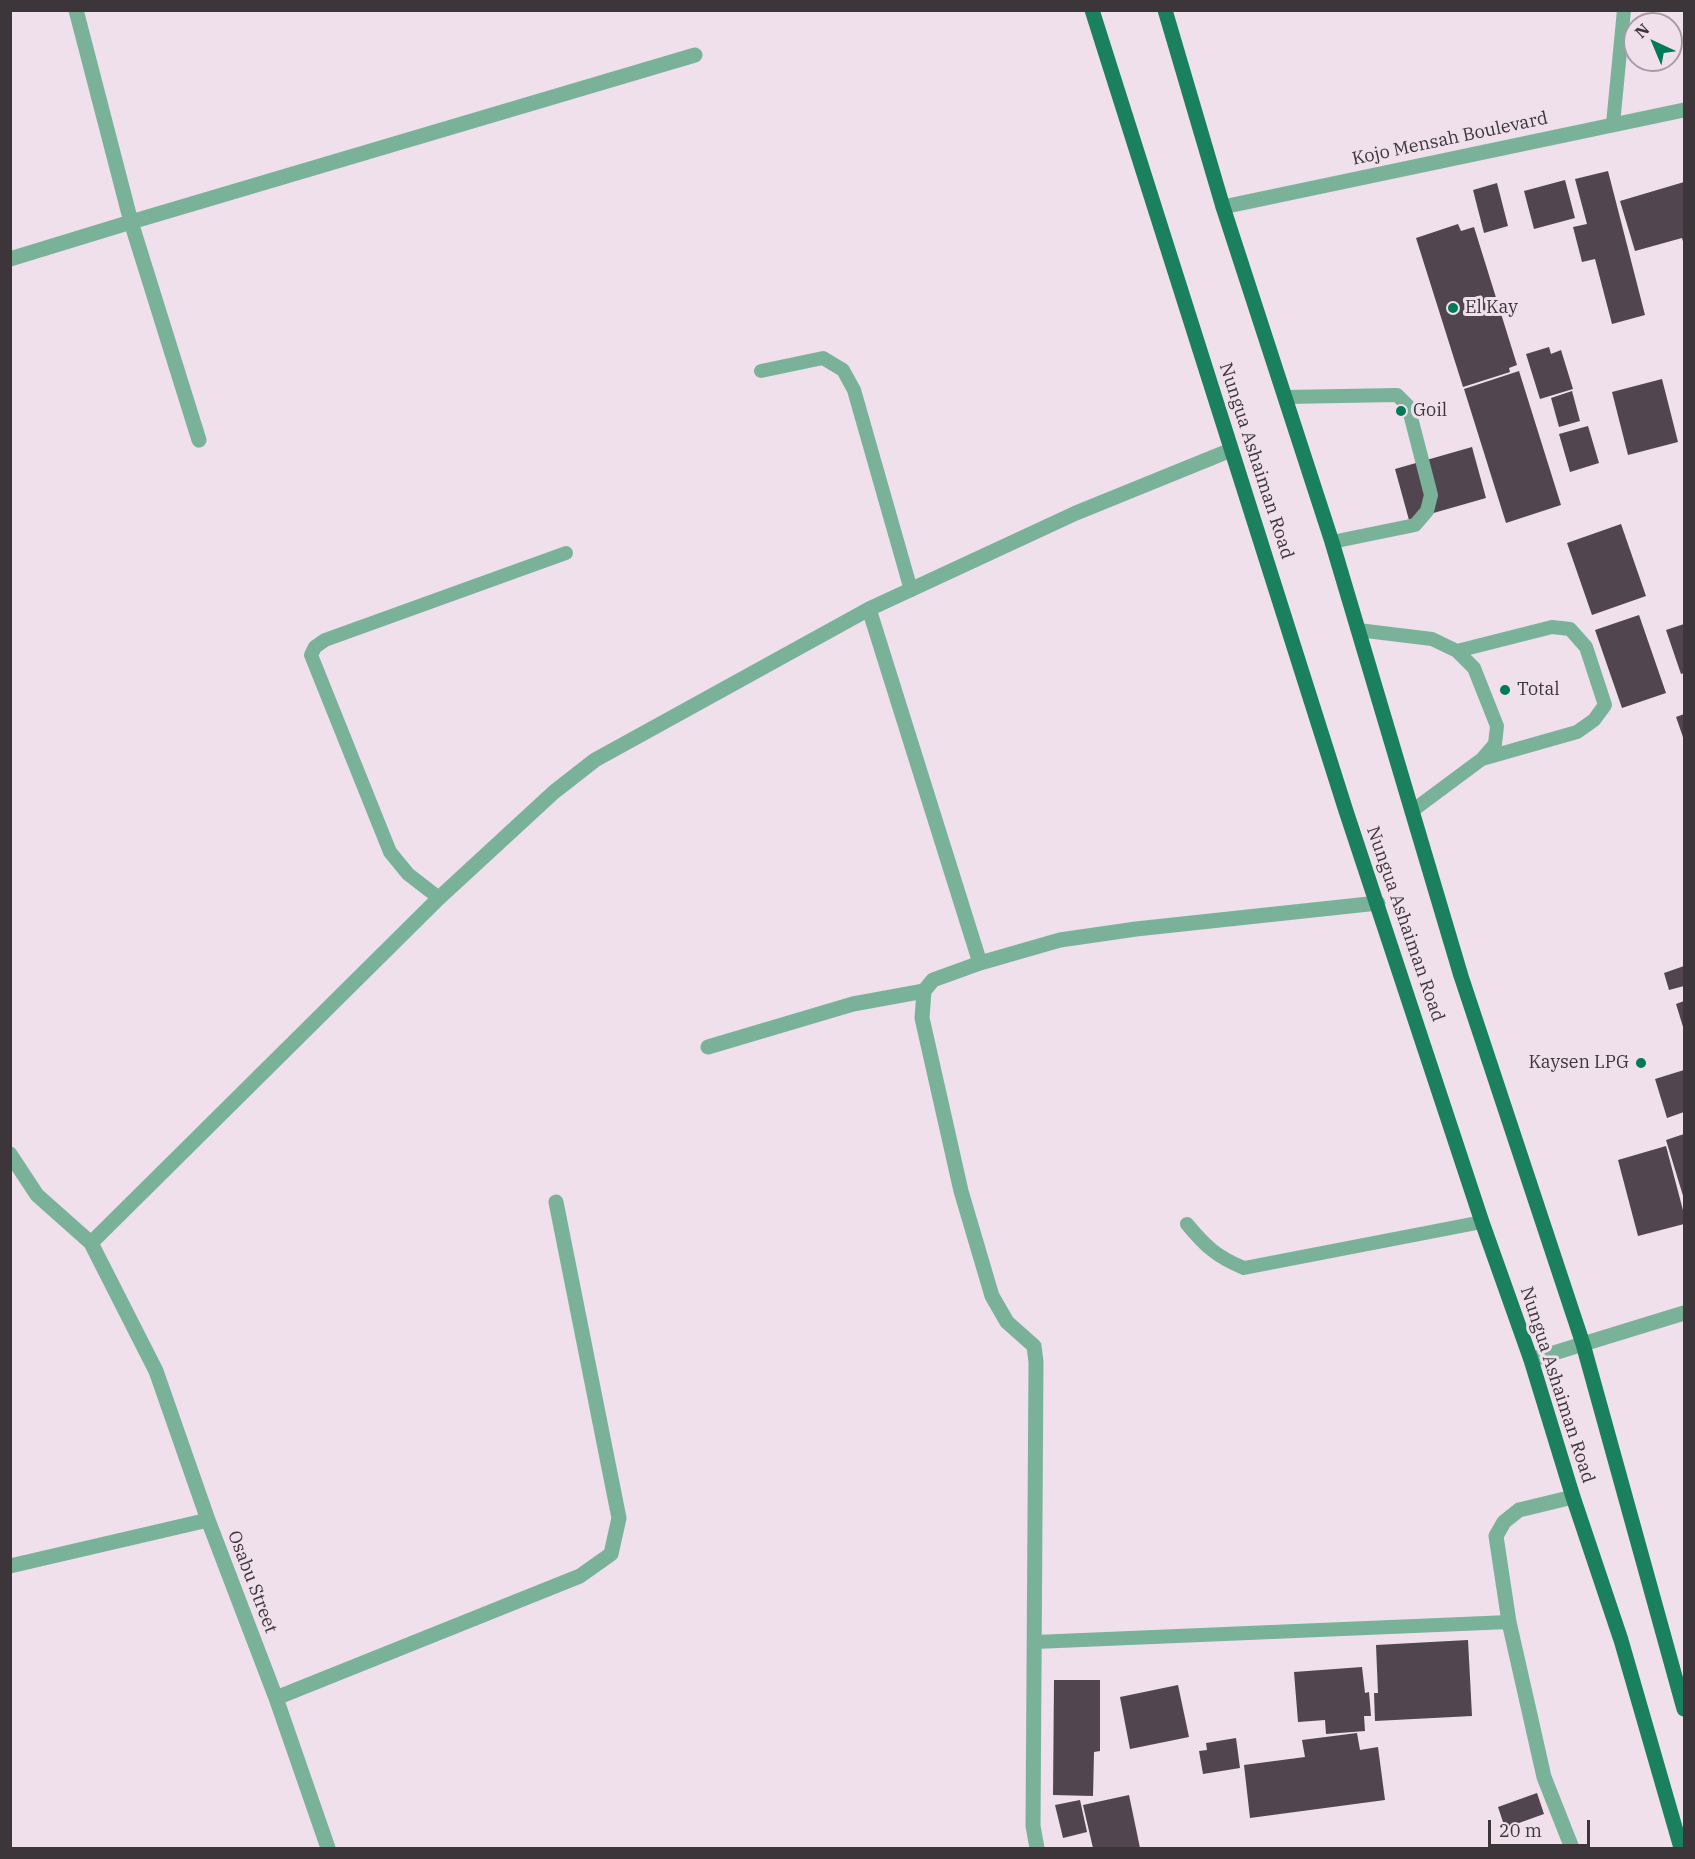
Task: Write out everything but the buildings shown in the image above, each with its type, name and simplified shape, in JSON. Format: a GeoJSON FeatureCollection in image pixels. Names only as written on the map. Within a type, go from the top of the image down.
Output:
{"type":"FeatureCollection","features":[{"type":"Feature","properties":{"kind":"main road","name":"Nungua Ashaiman Road"},"geometry":{"type":"LineString","coordinates":[[1092,10],[1346,811],[1482,1222],[1531,1360],[1573,1497],[1621,1640],[1681,1848]]}},
{"type":"Feature","properties":{"kind":"main road","name":"Nungua Ashaiman Road"},"geometry":{"type":"LineString","coordinates":[[1166,10],[1223,207],[1332,542],[1461,976],[1583,1344],[1684,1709]]}},
{"type":"Feature","properties":{"kind":"street"},"geometry":{"type":"LineString","coordinates":[[76,10],[131,222],[199,440]]}},
{"type":"Feature","properties":{"kind":"street"},"geometry":{"type":"LineString","coordinates":[[10,259],[695,55]]}},
{"type":"Feature","properties":{"kind":"street","name":"Kojo Mensah Boulevard"},"geometry":{"type":"LineString","coordinates":[[1223,207],[1684,110]]}},
{"type":"Feature","properties":{"kind":"street"},"geometry":{"type":"LineString","coordinates":[[92,1243],[439,898],[554,792],[595,760],[869,609],[1076,513],[1231,450]]}},
{"type":"Feature","properties":{"kind":"street"},"geometry":{"type":"LineString","coordinates":[[869,609],[980,963]]}},
{"type":"Feature","properties":{"kind":"street"},"geometry":{"type":"LineString","coordinates":[[1037,1848],[1033,1826],[1036,1362],[1034,1346],[1007,1322],[992,1296],[981,1262],[961,1191],[922,1018],[924,991],[933,980],[980,963],[1070,939],[1136,929],[1378,903]]}},
{"type":"Feature","properties":{"kind":"street"},"geometry":{"type":"LineString","coordinates":[[708,1047],[853,1004],[924,991]]}},
{"type":"Feature","properties":{"kind":"street"},"geometry":{"type":"LineString","coordinates":[[10,1154],[37,1194],[92,1243],[156,1371],[208,1520]]}},
{"type":"Feature","properties":{"kind":"street"},"geometry":{"type":"LineString","coordinates":[[276,1698],[580,1576],[611,1554],[619,1518],[556,1202]]}},
{"type":"Feature","properties":{"kind":"street"},"geometry":{"type":"LineString","coordinates":[[1531,1360],[1684,1313]]}},
{"type":"Feature","properties":{"kind":"street"},"geometry":{"type":"LineString","coordinates":[[1572,1848],[1544,1777],[1509,1622],[1496,1536],[1504,1522],[1519,1510],[1573,1497]]}},
{"type":"Feature","properties":{"kind":"street","name":"Osabu Street"},"geometry":{"type":"LineString","coordinates":[[10,1566],[208,1520],[276,1698],[328,1848]]}},
{"type":"Feature","properties":{"kind":"lane"},"geometry":{"type":"LineString","coordinates":[[1613,124],[1624,10]]}},
{"type":"Feature","properties":{"kind":"lane"},"geometry":{"type":"LineString","coordinates":[[761,371],[823,358],[843,370],[854,390],[911,591]]}},
{"type":"Feature","properties":{"kind":"lane"},"geometry":{"type":"LineString","coordinates":[[1286,397],[1397,395],[1408,406],[1431,495],[1427,511],[1415,525],[1332,542]]}},
{"type":"Feature","properties":{"kind":"lane"},"geometry":{"type":"LineString","coordinates":[[439,898],[408,874],[390,852],[311,655],[315,647],[325,640],[566,553]]}},
{"type":"Feature","properties":{"kind":"lane"},"geometry":{"type":"LineString","coordinates":[[1458,651],[1552,627],[1570,629],[1586,647],[1605,705],[1594,720],[1577,732],[1482,759]]}},
{"type":"Feature","properties":{"kind":"lane"},"geometry":{"type":"LineString","coordinates":[[1358,630],[1432,639],[1458,651],[1474,668],[1497,726],[1495,744],[1482,759],[1412,811]]}},
{"type":"Feature","properties":{"kind":"lane"},"geometry":{"type":"LineString","coordinates":[[1186,1224],[1205,1246],[1224,1260],[1244,1268],[1482,1222]]}},
{"type":"Feature","properties":{"kind":"lane"},"geometry":{"type":"LineString","coordinates":[[1035,1642],[1509,1622]]}},
{"type":"Feature","properties":{"kind":"place","name":"El Kay"},"geometry":{"type":"Point","coordinates":[1453,308]}},
{"type":"Feature","properties":{"kind":"place","name":"Goil"},"geometry":{"type":"Point","coordinates":[1401,411]}},
{"type":"Feature","properties":{"kind":"place","name":"Total"},"geometry":{"type":"Point","coordinates":[1505,690]}},
{"type":"Feature","properties":{"kind":"place","name":"Kaysen LPG"},"geometry":{"type":"Point","coordinates":[1641,1063]}}]}
